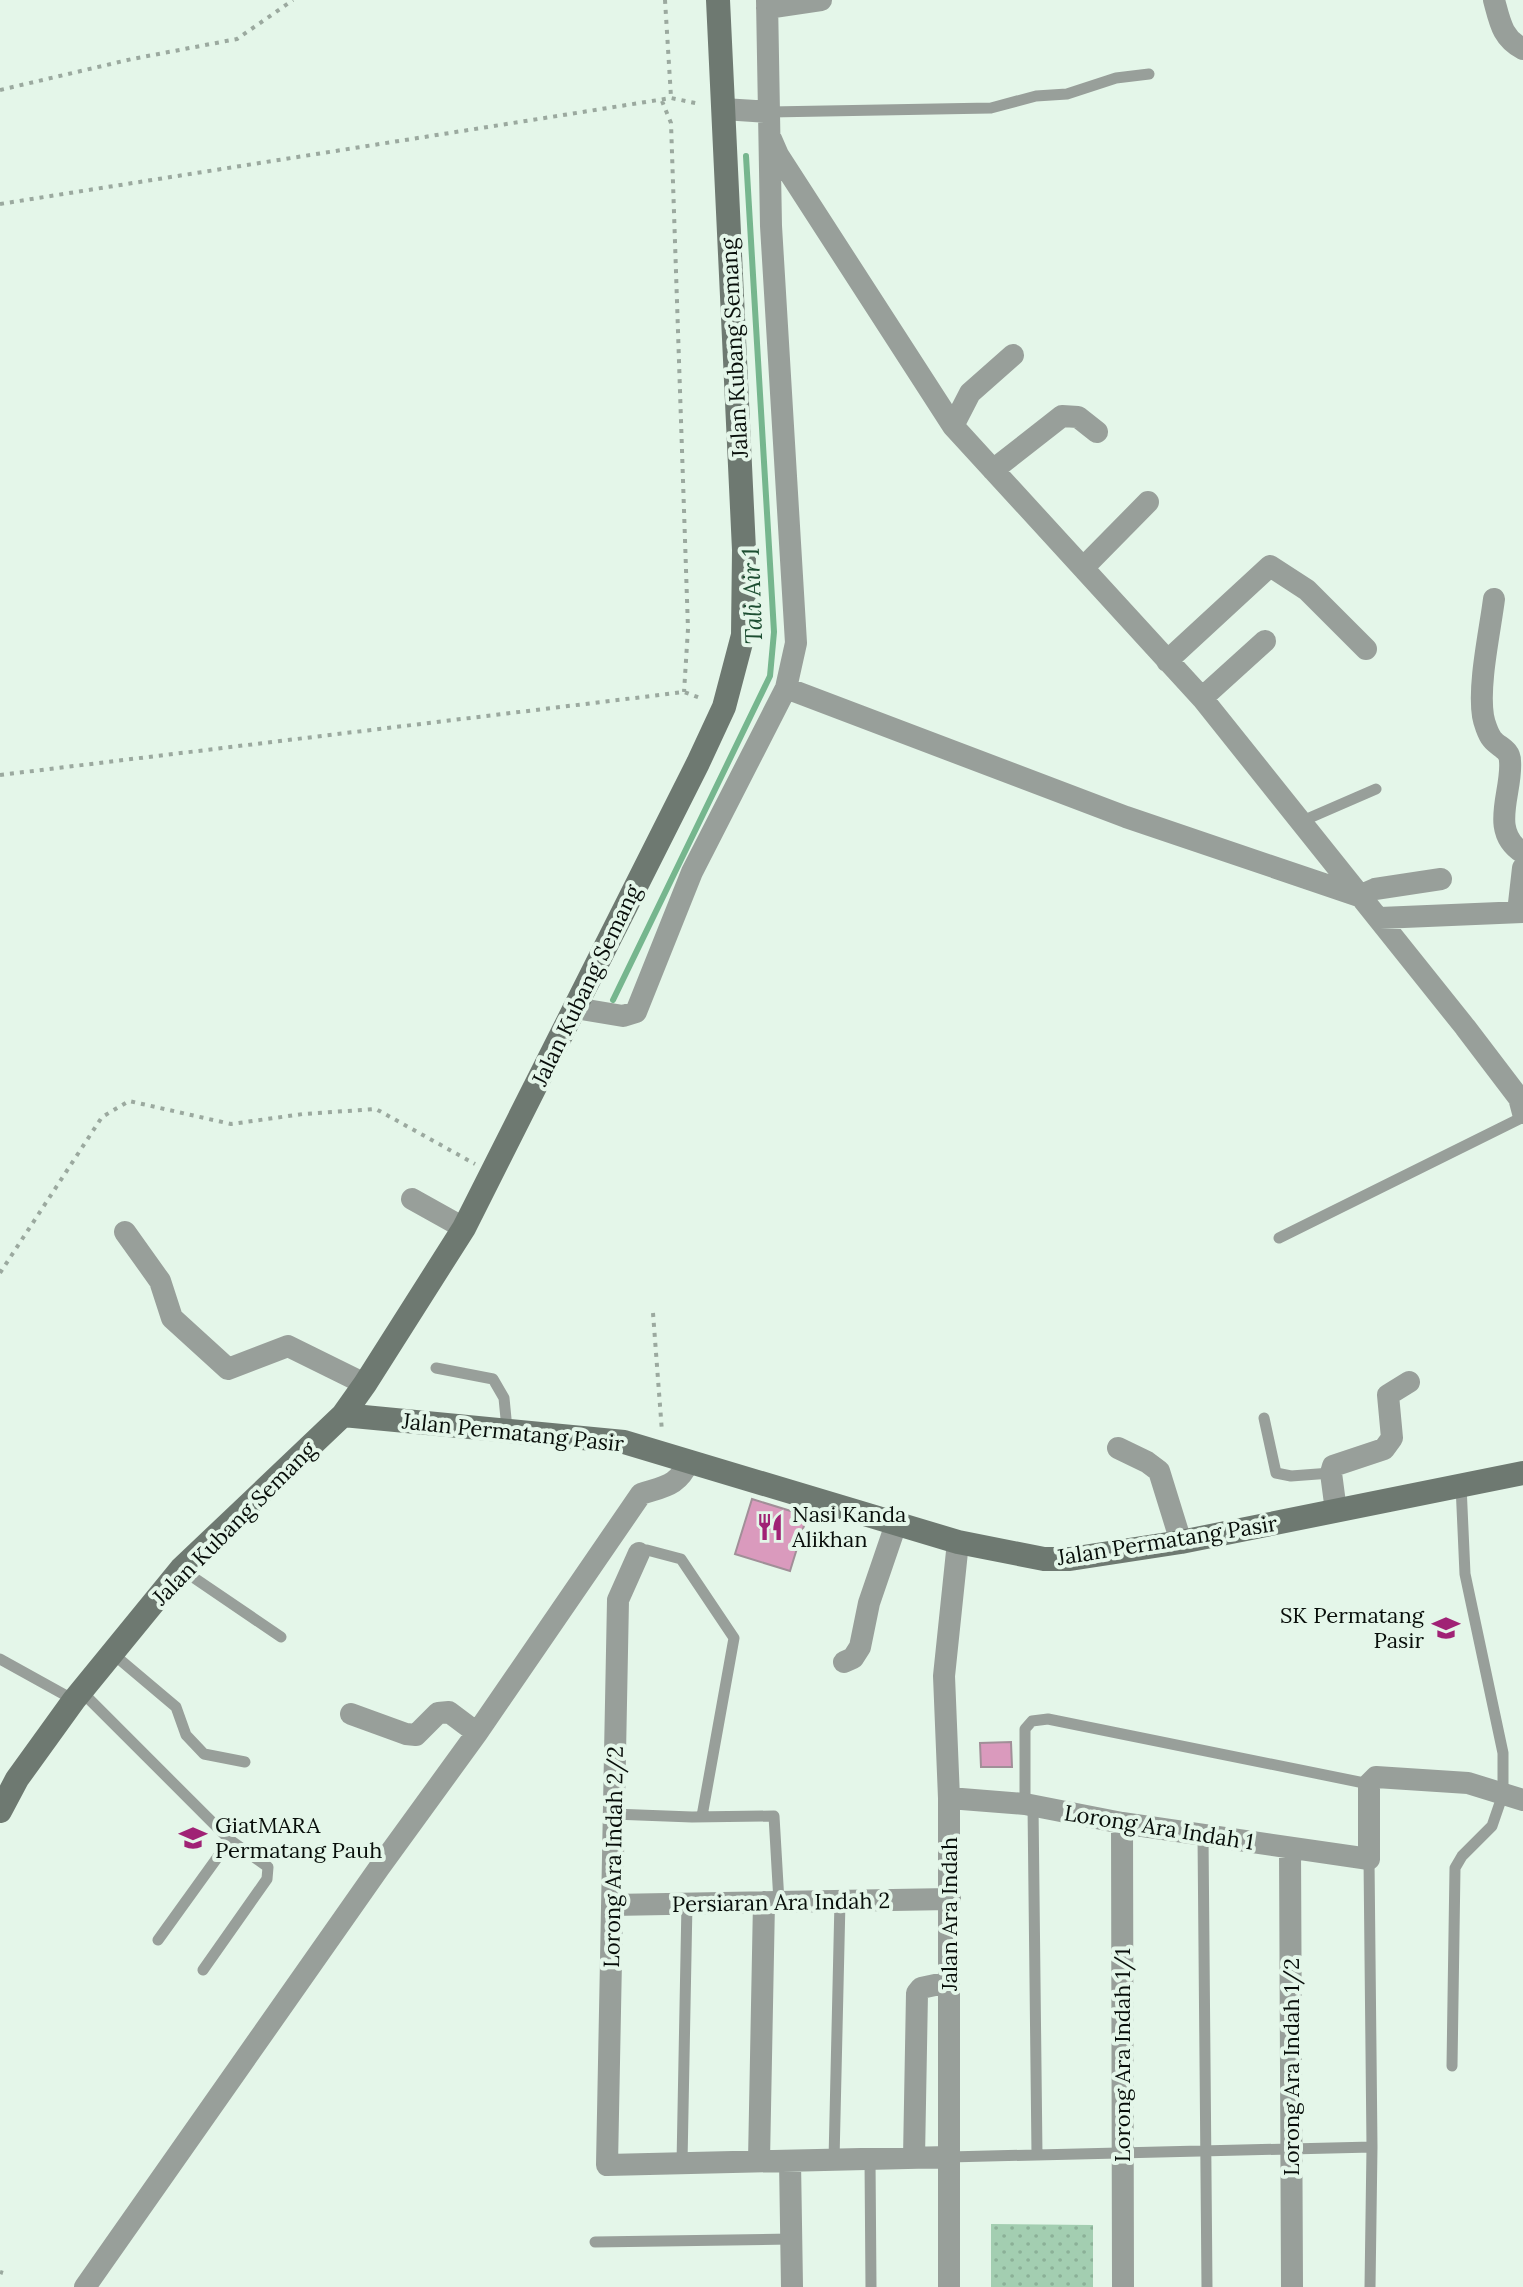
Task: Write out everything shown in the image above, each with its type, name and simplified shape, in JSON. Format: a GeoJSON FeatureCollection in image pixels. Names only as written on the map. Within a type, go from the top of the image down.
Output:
{"type":"FeatureCollection","features":[{"type":"Feature","properties":{"kind":"main road","name":"Jalan Kubang Semang"},"geometry":{"type":"LineString","coordinates":[[0,1811],[17,1779],[77,1695],[181,1569],[343,1415],[365,1384],[464,1228],[724,707],[743,635],[744,550],[718,0]]}},
{"type":"Feature","properties":{"kind":"main road","name":"Jalan Permatang Pasir"},"geometry":{"type":"LineString","coordinates":[[343,1415],[624,1442],[958,1542],[1044,1559],[1070,1559],[1181,1542],[1523,1473]]}},
{"type":"Feature","properties":{"kind":"street"},"geometry":{"type":"LineString","coordinates":[[1494,0],[1502,31],[1511,43],[1523,49]]}},
{"type":"Feature","properties":{"kind":"street"},"geometry":{"type":"LineString","coordinates":[[575,1008],[623,1016],[636,1012],[692,872],[786,688],[796,643],[771,226],[767,4],[813,1]]}},
{"type":"Feature","properties":{"kind":"street"},"geometry":{"type":"LineString","coordinates":[[723,109],[770,112]]}},
{"type":"Feature","properties":{"kind":"street"},"geometry":{"type":"LineString","coordinates":[[771,139],[778,155],[953,426],[1202,698],[1359,896],[1380,918],[1519,1098],[1523,1115]]}},
{"type":"Feature","properties":{"kind":"street"},"geometry":{"type":"LineString","coordinates":[[953,426],[970,393],[1013,355]]}},
{"type":"Feature","properties":{"kind":"street"},"geometry":{"type":"LineString","coordinates":[[993,470],[1062,416],[1078,417],[1097,432]]}},
{"type":"Feature","properties":{"kind":"street"},"geometry":{"type":"LineString","coordinates":[[1083,568],[1148,502]]}},
{"type":"Feature","properties":{"kind":"street"},"geometry":{"type":"LineString","coordinates":[[1167,661],[1270,566],[1307,590],[1366,649]]}},
{"type":"Feature","properties":{"kind":"street"},"geometry":{"type":"LineString","coordinates":[[1494,599],[1483,716],[1492,739],[1505,748],[1511,760],[1503,814],[1508,838],[1523,853]]}},
{"type":"Feature","properties":{"kind":"street"},"geometry":{"type":"LineString","coordinates":[[1202,698],[1265,641]]}},
{"type":"Feature","properties":{"kind":"street"},"geometry":{"type":"LineString","coordinates":[[786,688],[1111,811],[1359,896],[1375,889],[1441,879]]}},
{"type":"Feature","properties":{"kind":"street"},"geometry":{"type":"LineString","coordinates":[[1380,918],[1520,912],[1523,868]]}},
{"type":"Feature","properties":{"kind":"street"},"geometry":{"type":"LineString","coordinates":[[412,1199],[464,1228]]}},
{"type":"Feature","properties":{"kind":"street"},"geometry":{"type":"LineString","coordinates":[[125,1232],[160,1281],[172,1318],[228,1369],[288,1346],[365,1384]]}},
{"type":"Feature","properties":{"kind":"street"},"geometry":{"type":"LineString","coordinates":[[1336,1511],[1331,1473],[1333,1466],[1384,1449],[1392,1438],[1388,1395],[1409,1382]]}},
{"type":"Feature","properties":{"kind":"street"},"geometry":{"type":"LineString","coordinates":[[1118,1448],[1159,1471],[1181,1542]]}},
{"type":"Feature","properties":{"kind":"street"},"geometry":{"type":"LineString","coordinates":[[85,2287],[477,1733],[641,1494],[674,1483],[684,1473],[689,1461]]}},
{"type":"Feature","properties":{"kind":"street"},"geometry":{"type":"LineString","coordinates":[[844,1662],[853,1658],[860,1647],[869,1603],[896,1524]]}},
{"type":"Feature","properties":{"kind":"street","name":"Jalan Ara Indah"},"geometry":{"type":"LineString","coordinates":[[949,2287],[950,1899],[944,1676],[958,1542]]}},
{"type":"Feature","properties":{"kind":"street","name":"Lorong Ara Indah 2/2"},"geometry":{"type":"LineString","coordinates":[[639,1553],[618,1600],[607,2165],[682,2163]]}},
{"type":"Feature","properties":{"kind":"street"},"geometry":{"type":"LineString","coordinates":[[351,1714],[416,1735],[438,1713],[449,1712],[477,1733]]}},
{"type":"Feature","properties":{"kind":"street"},"geometry":{"type":"LineString","coordinates":[[1369,1859],[1369,1784],[1376,1777],[1468,1783],[1513,1797]]}},
{"type":"Feature","properties":{"kind":"street","name":"Lorong Ara Indah 1"},"geometry":{"type":"LineString","coordinates":[[949,1798],[1029,1805],[1122,1823],[1369,1859]]}},
{"type":"Feature","properties":{"kind":"street","name":"Lorong Ara Indah 1/1"},"geometry":{"type":"LineString","coordinates":[[1122,1823],[1123,2287]]}},
{"type":"Feature","properties":{"kind":"street","name":"Lorong Ara Indah 1/2"},"geometry":{"type":"LineString","coordinates":[[1290,1848],[1292,2287]]}},
{"type":"Feature","properties":{"kind":"street","name":"Persiaran Ara Indah 2"},"geometry":{"type":"LineString","coordinates":[[612,1905],[950,1899]]}},
{"type":"Feature","properties":{"kind":"street"},"geometry":{"type":"LineString","coordinates":[[759,2161],[772,1902]]}},
{"type":"Feature","properties":{"kind":"street"},"geometry":{"type":"LineString","coordinates":[[914,2158],[917,1993],[921,1988],[949,1982]]}},
{"type":"Feature","properties":{"kind":"street"},"geometry":{"type":"LineString","coordinates":[[682,2163],[949,2157]]}},
{"type":"Feature","properties":{"kind":"street"},"geometry":{"type":"LineString","coordinates":[[790,2161],[792,2287]]}},
{"type":"Feature","properties":{"kind":"lane"},"geometry":{"type":"LineString","coordinates":[[770,112],[991,108],[1036,96],[1067,94],[1116,78],[1149,74]]}},
{"type":"Feature","properties":{"kind":"lane"},"geometry":{"type":"LineString","coordinates":[[1300,822],[1376,789]]}},
{"type":"Feature","properties":{"kind":"lane"},"geometry":{"type":"LineString","coordinates":[[1279,1238],[1523,1115]]}},
{"type":"Feature","properties":{"kind":"lane"},"geometry":{"type":"LineString","coordinates":[[436,1368],[493,1379],[504,1398],[507,1429]]}},
{"type":"Feature","properties":{"kind":"lane"},"geometry":{"type":"LineString","coordinates":[[1264,1418],[1276,1473],[1291,1476],[1331,1473]]}},
{"type":"Feature","properties":{"kind":"lane"},"geometry":{"type":"LineString","coordinates":[[1452,2066],[1455,1868],[1513,1797],[1465,1574],[1461,1485]]}},
{"type":"Feature","properties":{"kind":"lane"},"geometry":{"type":"LineString","coordinates":[[639,1553],[647,1550],[681,1559],[734,1638],[702,1816]]}},
{"type":"Feature","properties":{"kind":"lane"},"geometry":{"type":"LineString","coordinates":[[181,1569],[281,1637]]}},
{"type":"Feature","properties":{"kind":"lane"},"geometry":{"type":"LineString","coordinates":[[112,1652],[176,1707],[186,1735],[204,1754],[245,1762]]}},
{"type":"Feature","properties":{"kind":"lane"},"geometry":{"type":"LineString","coordinates":[[0,1659],[77,1695],[230,1840],[268,1867],[267,1879],[203,1970]]}},
{"type":"Feature","properties":{"kind":"lane"},"geometry":{"type":"LineString","coordinates":[[1037,2155],[1025,1729],[1032,1721],[1048,1719],[1369,1784]]}},
{"type":"Feature","properties":{"kind":"lane"},"geometry":{"type":"LineString","coordinates":[[613,1814],[774,1816],[772,1902]]}},
{"type":"Feature","properties":{"kind":"lane"},"geometry":{"type":"LineString","coordinates":[[1203,1835],[1207,2287]]}},
{"type":"Feature","properties":{"kind":"lane"},"geometry":{"type":"LineString","coordinates":[[158,1940],[230,1840]]}},
{"type":"Feature","properties":{"kind":"lane"},"geometry":{"type":"LineString","coordinates":[[1369,1859],[1370,2287]]}},
{"type":"Feature","properties":{"kind":"lane"},"geometry":{"type":"LineString","coordinates":[[834,2160],[840,1901]]}},
{"type":"Feature","properties":{"kind":"lane"},"geometry":{"type":"LineString","coordinates":[[682,2163],[687,1903]]}},
{"type":"Feature","properties":{"kind":"lane"},"geometry":{"type":"LineString","coordinates":[[949,2157],[1372,2147]]}},
{"type":"Feature","properties":{"kind":"lane"},"geometry":{"type":"LineString","coordinates":[[870,2159],[871,2287]]}},
{"type":"Feature","properties":{"kind":"lane"},"geometry":{"type":"LineString","coordinates":[[595,2242],[791,2239]]}},
{"type":"Feature","properties":{"kind":"path"},"geometry":{"type":"LineString","coordinates":[[0,90],[132,59],[237,39],[293,0]]}},
{"type":"Feature","properties":{"kind":"path"},"geometry":{"type":"LineString","coordinates":[[665,0],[671,98]]}},
{"type":"Feature","properties":{"kind":"path"},"geometry":{"type":"LineString","coordinates":[[0,204],[671,98],[723,109]]}},
{"type":"Feature","properties":{"kind":"path"},"geometry":{"type":"LineString","coordinates":[[0,775],[684,692],[688,629],[671,123],[662,101]]}},
{"type":"Feature","properties":{"kind":"path"},"geometry":{"type":"LineString","coordinates":[[0,1273],[102,1117],[129,1101],[231,1124],[303,1114],[376,1109],[492,1174]]}},
{"type":"Feature","properties":{"kind":"path"},"geometry":{"type":"LineString","coordinates":[[653,1313],[664,1454]]}},
{"type":"Feature","properties":{"kind":"green space"},"geometry":{"type":"Polygon","coordinates":[[[991,2224],[1093,2225],[1093,2287],[991,2287],[991,2224]]]}},
{"type":"Feature","properties":{"kind":"building"},"geometry":{"type":"Polygon","coordinates":[[[752,1499],[807,1516],[790,1571],[735,1554],[752,1499]]]}},
{"type":"Feature","properties":{"kind":"building"},"geometry":{"type":"Polygon","coordinates":[[[1011,1742],[1012,1767],[981,1767],[980,1743],[1011,1742]]]}},
{"type":"Feature","properties":{"kind":"waterway","name":"Tali Air 1"},"geometry":{"type":"LineString","coordinates":[[613,1000],[770,676],[774,632],[746,156]]}},
{"type":"Feature","properties":{"kind":"place","name":"Nasi Kanda Alikhan"},"geometry":{"type":"Point","coordinates":[770,1527]}},
{"type":"Feature","properties":{"kind":"place","name":"SK Permatang Pasir"},"geometry":{"type":"Point","coordinates":[1446,1628]}},
{"type":"Feature","properties":{"kind":"place","name":"GiatMARA Permatang Pauh"},"geometry":{"type":"Point","coordinates":[193,1838]}}]}
